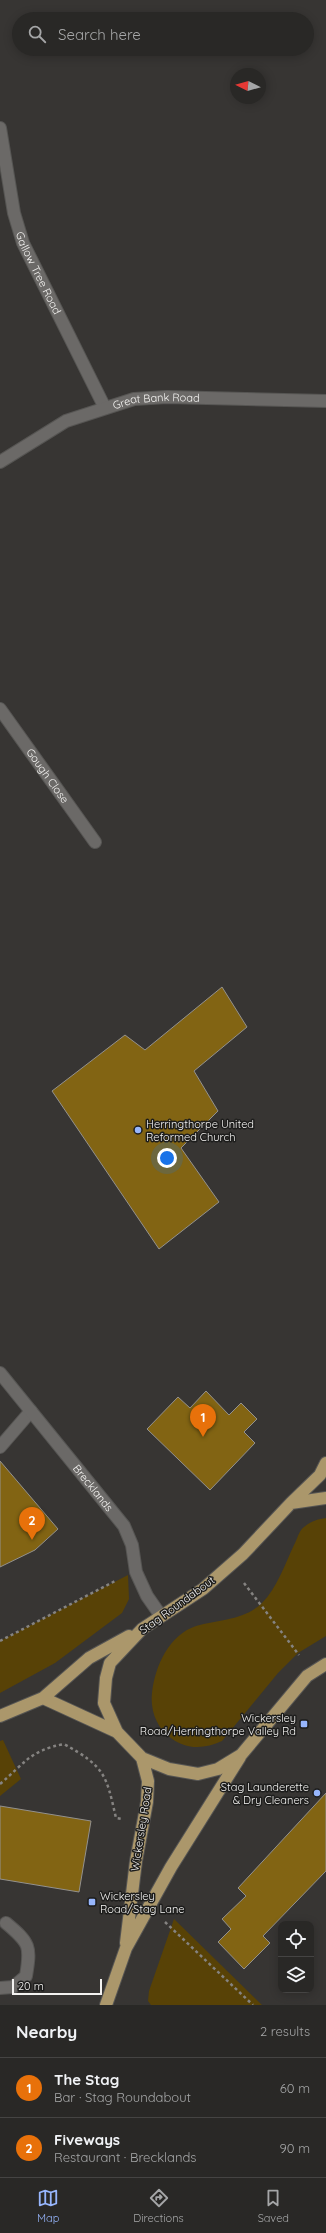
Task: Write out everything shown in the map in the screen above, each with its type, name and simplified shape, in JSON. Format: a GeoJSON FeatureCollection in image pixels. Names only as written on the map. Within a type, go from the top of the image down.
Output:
{"type":"FeatureCollection","features":[{"type":"Feature","properties":{"kind":"main road"},"geometry":{"type":"LineString","coordinates":[[291,1503],[320,1475],[326,1462]]}},
{"type":"Feature","properties":{"kind":"main road"},"geometry":{"type":"LineString","coordinates":[[291,1503],[326,1498]]}},
{"type":"Feature","properties":{"kind":"main road","name":"Stag Roundabout"},"geometry":{"type":"LineString","coordinates":[[291,1503],[203,1589],[142,1629],[110,1663],[106,1678],[104,1703],[117,1732],[142,1758],[169,1769],[198,1774],[218,1769],[241,1756],[307,1676],[326,1664]]}},
{"type":"Feature","properties":{"kind":"main road"},"geometry":{"type":"LineString","coordinates":[[0,1716],[43,1698],[89,1658],[142,1629]]}},
{"type":"Feature","properties":{"kind":"main road"},"geometry":{"type":"LineString","coordinates":[[43,1698],[117,1732]]}},
{"type":"Feature","properties":{"kind":"main road","name":"Wickersley Road"},"geometry":{"type":"LineString","coordinates":[[106,2005],[126,1948],[149,1906],[241,1756]]}},
{"type":"Feature","properties":{"kind":"main road","name":"Wickersley Road"},"geometry":{"type":"LineString","coordinates":[[126,1948],[136,1861],[144,1821],[148,1780],[142,1758]]}},
{"type":"Feature","properties":{"kind":"street","name":"Gallow Tree Road"},"geometry":{"type":"LineString","coordinates":[[0,128],[14,213],[23,243],[105,408]]}},
{"type":"Feature","properties":{"kind":"street","name":"Great Bank Road"},"geometry":{"type":"LineString","coordinates":[[0,462],[66,421],[134,399],[167,397],[326,401]]}},
{"type":"Feature","properties":{"kind":"street","name":"Gough Close"},"geometry":{"type":"LineString","coordinates":[[0,709],[95,842]]}},
{"type":"Feature","properties":{"kind":"street","name":"Brecklands"},"geometry":{"type":"LineString","coordinates":[[0,1372],[124,1526],[132,1545],[136,1572],[147,1596],[161,1616]]}},
{"type":"Feature","properties":{"kind":"street"},"geometry":{"type":"LineString","coordinates":[[0,1447],[31,1411]]}},
{"type":"Feature","properties":{"kind":"street"},"geometry":{"type":"LineString","coordinates":[[0,1988],[13,1987],[26,1976],[30,1952],[23,1937],[6,1923]]}},
{"type":"Feature","properties":{"kind":"path"},"geometry":{"type":"LineString","coordinates":[[229,1565],[298,1653],[307,1676]]}},
{"type":"Feature","properties":{"kind":"path"},"geometry":{"type":"LineString","coordinates":[[0,1641],[136,1572]]}},
{"type":"Feature","properties":{"kind":"path"},"geometry":{"type":"LineString","coordinates":[[0,1784],[25,1761],[44,1748],[64,1744],[100,1768],[109,1786],[116,1818],[144,1821]]}},
{"type":"Feature","properties":{"kind":"path"},"geometry":{"type":"LineString","coordinates":[[149,1906],[253,2005]]}},
{"type":"Feature","properties":{"kind":"shaded area"},"geometry":{"type":"Polygon","coordinates":[[[326,1518],[326,1636],[298,1653],[278,1673],[222,1741],[209,1746],[196,1747],[183,1745],[171,1738],[158,1724],[153,1713],[152,1693],[156,1672],[171,1644],[186,1630],[196,1626],[230,1619],[255,1609],[262,1603],[272,1590],[284,1568],[302,1528],[312,1522],[326,1518]]]}},
{"type":"Feature","properties":{"kind":"shaded area"},"geometry":{"type":"Polygon","coordinates":[[[128,1575],[129,1599],[122,1613],[55,1663],[0,1693],[0,1641],[128,1575]]]}},
{"type":"Feature","properties":{"kind":"shaded area"},"geometry":{"type":"Polygon","coordinates":[[[3,1740],[21,1779],[0,1796],[0,1741],[3,1740]]]}},
{"type":"Feature","properties":{"kind":"shaded area"},"geometry":{"type":"Polygon","coordinates":[[[174,1919],[262,2005],[151,2005],[148,2001],[149,1991],[174,1919]]]}},
{"type":"Feature","properties":{"kind":"building","name":"Herringthorpe United Reformed Church"},"geometry":{"type":"Polygon","coordinates":[[[222,987],[247,1027],[194,1071],[218,1111],[181,1148],[219,1202],[159,1249],[52,1091],[125,1035],[145,1050],[222,987]]]}},
{"type":"Feature","properties":{"kind":"building"},"geometry":{"type":"Polygon","coordinates":[[[206,1391],[229,1415],[241,1403],[257,1419],[244,1432],[255,1443],[210,1490],[147,1429],[178,1397],[190,1408],[206,1391]]]}},
{"type":"Feature","properties":{"kind":"building"},"geometry":{"type":"Polygon","coordinates":[[[0,1461],[58,1529],[35,1550],[0,1567],[0,1461]]]}},
{"type":"Feature","properties":{"kind":"building"},"geometry":{"type":"Polygon","coordinates":[[[326,1793],[326,1871],[263,1936],[270,1943],[244,1969],[218,1942],[231,1929],[222,1919],[246,1896],[238,1888],[326,1793]]]}},
{"type":"Feature","properties":{"kind":"building"},"geometry":{"type":"Polygon","coordinates":[[[0,1806],[91,1821],[79,1892],[0,1879],[0,1806]]]}},
{"type":"Feature","properties":{"kind":"place","name":"Herringthorpe United Reformed Church"},"geometry":{"type":"Point","coordinates":[138,1130]}},
{"type":"Feature","properties":{"kind":"place","name":"The Stag"},"geometry":{"type":"Point","coordinates":[203,1437]}},
{"type":"Feature","properties":{"kind":"place","name":"Fiveways"},"geometry":{"type":"Point","coordinates":[32,1540]}},
{"type":"Feature","properties":{"kind":"place","name":"Wickersley Road/Herringthorpe Valley Rd"},"geometry":{"type":"Point","coordinates":[304,1724]}},
{"type":"Feature","properties":{"kind":"place","name":"Stag Launderette & Dry Cleaners"},"geometry":{"type":"Point","coordinates":[317,1793]}},
{"type":"Feature","properties":{"kind":"place","name":"Wickersley Road/Stag Lane"},"geometry":{"type":"Point","coordinates":[92,1902]}}]}
